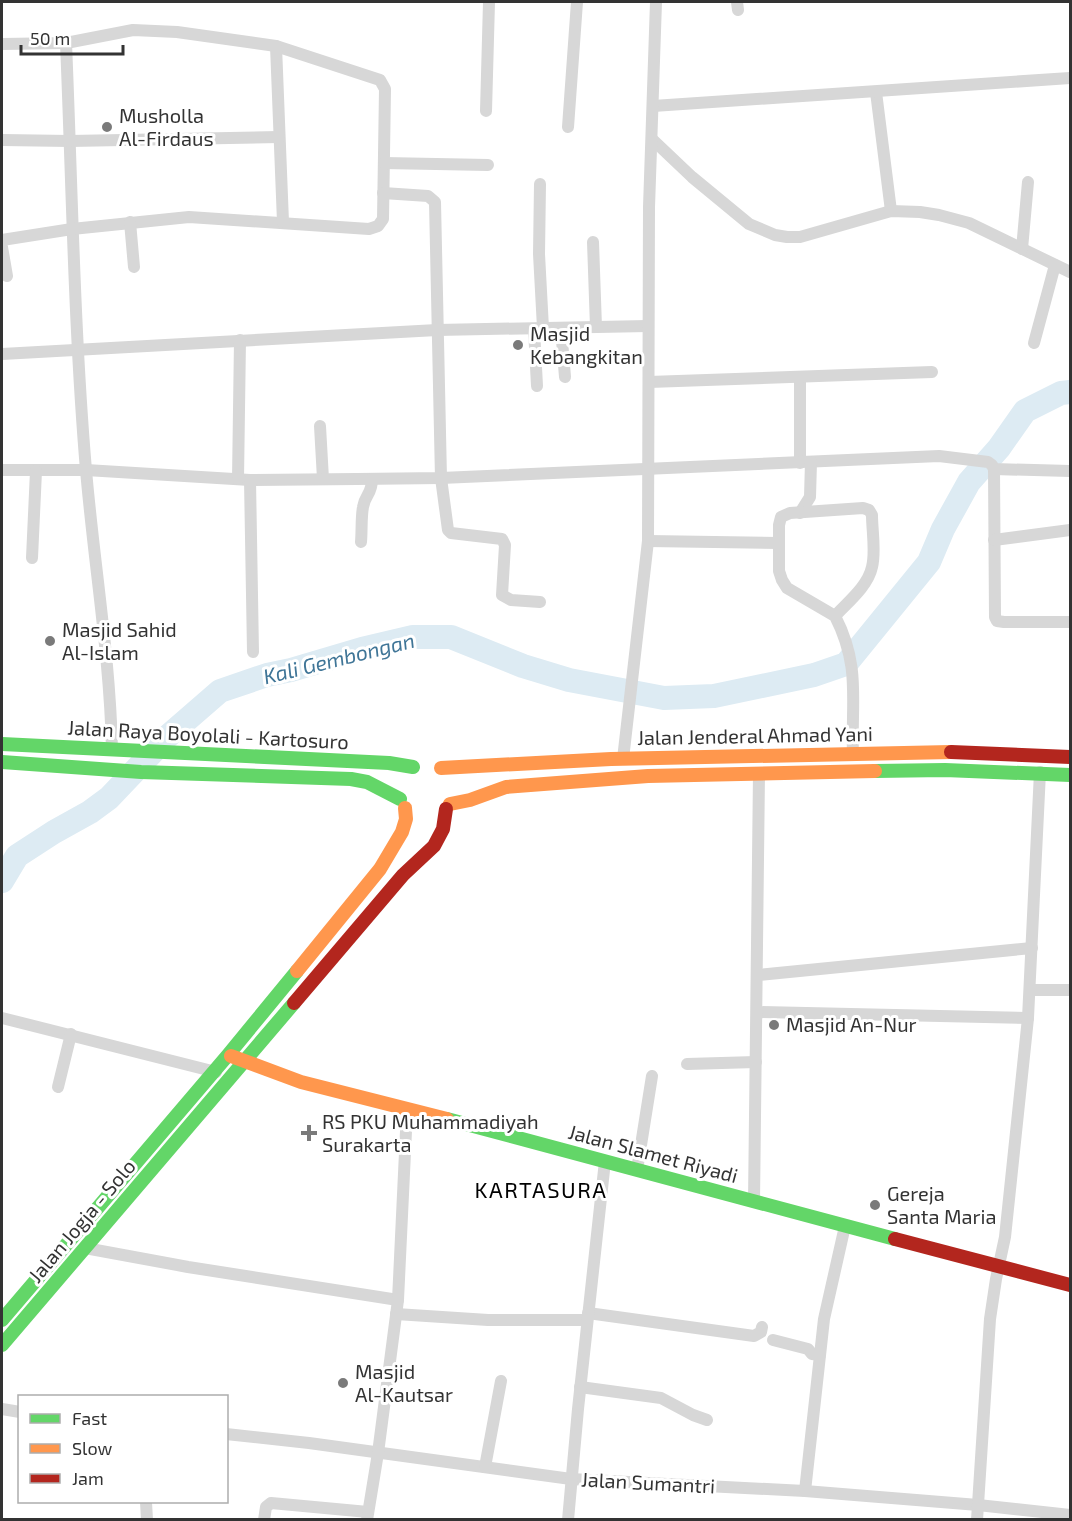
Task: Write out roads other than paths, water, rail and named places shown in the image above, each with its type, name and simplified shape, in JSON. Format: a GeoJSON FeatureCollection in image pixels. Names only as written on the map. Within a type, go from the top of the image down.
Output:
{"type":"FeatureCollection","features":[{"type":"Feature","properties":{"kind":"main road","name":"Jalan Raya Boyolali - Kartosuro"},"geometry":{"type":"LineString","coordinates":[[2,744],[365,762],[413,767],[427,763],[441,768]]}},
{"type":"Feature","properties":{"kind":"main road","name":"Jalan Jenderal Ahmad Yani"},"geometry":{"type":"LineString","coordinates":[[441,768],[531,761],[853,754],[1008,753],[1071,757]]}},
{"type":"Feature","properties":{"kind":"main road","name":"Jalan Raya Boyolali - Kartosuro"},"geometry":{"type":"LineString","coordinates":[[2,762],[141,772],[351,779],[367,782],[403,803],[418,816]]}},
{"type":"Feature","properties":{"kind":"main road","name":"Jalan Jogja - Solo"},"geometry":{"type":"LineString","coordinates":[[2,1320],[228,1055],[380,869],[402,832],[406,819],[401,781],[413,767]]}},
{"type":"Feature","properties":{"kind":"main road","name":"Jalan Jogja - Solo"},"geometry":{"type":"LineString","coordinates":[[2,1345],[404,875],[438,840],[447,824],[453,784],[446,771],[441,768]]}},
{"type":"Feature","properties":{"kind":"main road","name":"Jalan Jenderal Ahmad Yani"},"geometry":{"type":"LineString","coordinates":[[433,816],[448,806],[513,786],[648,776],[945,770],[1071,775]]}},
{"type":"Feature","properties":{"kind":"main road","name":"Jalan Slamet Riyadi"},"geometry":{"type":"LineString","coordinates":[[228,1055],[244,1063],[301,1082],[1071,1285]]}},
{"type":"Feature","properties":{"kind":"street"},"geometry":{"type":"LineString","coordinates":[[486,111],[489,2]]}},
{"type":"Feature","properties":{"kind":"street"},"geometry":{"type":"LineString","coordinates":[[568,127],[577,2]]}},
{"type":"Feature","properties":{"kind":"street"},"geometry":{"type":"LineString","coordinates":[[622,759],[648,541],[649,207],[656,2]]}},
{"type":"Feature","properties":{"kind":"street"},"geometry":{"type":"LineString","coordinates":[[2,44],[66,43],[121,31],[177,32],[276,46],[382,82],[385,89],[383,220],[376,228],[189,217],[72,229],[2,240]]}},
{"type":"Feature","properties":{"kind":"street"},"geometry":{"type":"LineString","coordinates":[[66,43],[72,229],[86,470],[109,670],[112,750]]}},
{"type":"Feature","properties":{"kind":"street"},"geometry":{"type":"LineString","coordinates":[[276,46],[283,222]]}},
{"type":"Feature","properties":{"kind":"street"},"geometry":{"type":"LineString","coordinates":[[653,106],[1071,78]]}},
{"type":"Feature","properties":{"kind":"street"},"geometry":{"type":"LineString","coordinates":[[876,92],[891,211]]}},
{"type":"Feature","properties":{"kind":"street"},"geometry":{"type":"LineString","coordinates":[[2,140],[279,137]]}},
{"type":"Feature","properties":{"kind":"street"},"geometry":{"type":"LineString","coordinates":[[653,140],[692,177],[749,224],[775,235],[800,237],[891,211],[920,212],[969,223],[1071,272]]}},
{"type":"Feature","properties":{"kind":"street"},"geometry":{"type":"LineString","coordinates":[[384,163],[488,165]]}},
{"type":"Feature","properties":{"kind":"street"},"geometry":{"type":"LineString","coordinates":[[1022,249],[1028,182]]}},
{"type":"Feature","properties":{"kind":"street"},"geometry":{"type":"LineString","coordinates":[[537,386],[540,184]]}},
{"type":"Feature","properties":{"kind":"street"},"geometry":{"type":"LineString","coordinates":[[383,193],[428,196],[435,202],[441,478],[450,533],[502,539],[505,545],[502,594],[511,600],[540,602]]}},
{"type":"Feature","properties":{"kind":"street"},"geometry":{"type":"LineString","coordinates":[[130,222],[134,267]]}},
{"type":"Feature","properties":{"kind":"street"},"geometry":{"type":"LineString","coordinates":[[592,242],[596,327]]}},
{"type":"Feature","properties":{"kind":"street"},"geometry":{"type":"LineString","coordinates":[[2,248],[7,276]]}},
{"type":"Feature","properties":{"kind":"street"},"geometry":{"type":"LineString","coordinates":[[1034,343],[1055,265]]}},
{"type":"Feature","properties":{"kind":"street"},"geometry":{"type":"LineString","coordinates":[[2,354],[437,330],[648,326]]}},
{"type":"Feature","properties":{"kind":"street"},"geometry":{"type":"LineString","coordinates":[[561,328],[565,377]]}},
{"type":"Feature","properties":{"kind":"street"},"geometry":{"type":"LineString","coordinates":[[240,340],[244,480],[253,652]]}},
{"type":"Feature","properties":{"kind":"street"},"geometry":{"type":"LineString","coordinates":[[650,382],[932,372]]}},
{"type":"Feature","properties":{"kind":"street"},"geometry":{"type":"LineString","coordinates":[[800,377],[805,462],[810,497],[800,513]]}},
{"type":"Feature","properties":{"kind":"street"},"geometry":{"type":"LineString","coordinates":[[320,426],[323,479]]}},
{"type":"Feature","properties":{"kind":"street"},"geometry":{"type":"LineString","coordinates":[[2,470],[86,470],[244,480],[441,478],[939,456],[991,466],[1071,471]]}},
{"type":"Feature","properties":{"kind":"street"},"geometry":{"type":"LineString","coordinates":[[991,466],[994,613],[997,621],[1071,622]]}},
{"type":"Feature","properties":{"kind":"street"},"geometry":{"type":"LineString","coordinates":[[32,558],[36,471]]}},
{"type":"Feature","properties":{"kind":"street"},"geometry":{"type":"LineString","coordinates":[[361,542],[363,507],[372,490],[372,479]]}},
{"type":"Feature","properties":{"kind":"street"},"geometry":{"type":"LineString","coordinates":[[835,616],[865,582],[873,565],[872,515],[869,510],[863,508],[790,513],[781,517],[779,571],[788,588],[835,616],[847,642],[854,679],[853,754]]}},
{"type":"Feature","properties":{"kind":"street"},"geometry":{"type":"LineString","coordinates":[[994,540],[1071,530]]}},
{"type":"Feature","properties":{"kind":"street"},"geometry":{"type":"LineString","coordinates":[[648,541],[779,543]]}},
{"type":"Feature","properties":{"kind":"street"},"geometry":{"type":"LineString","coordinates":[[977,1520],[990,1319],[1005,1237],[1028,1018],[1040,772]]}},
{"type":"Feature","properties":{"kind":"street"},"geometry":{"type":"LineString","coordinates":[[754,1202],[759,773]]}},
{"type":"Feature","properties":{"kind":"street"},"geometry":{"type":"LineString","coordinates":[[758,975],[1032,948]]}},
{"type":"Feature","properties":{"kind":"street"},"geometry":{"type":"LineString","coordinates":[[1030,990],[1071,990]]}},
{"type":"Feature","properties":{"kind":"street"},"geometry":{"type":"LineString","coordinates":[[757,1012],[1028,1018]]}},
{"type":"Feature","properties":{"kind":"street"},"geometry":{"type":"LineString","coordinates":[[2,1018],[214,1071],[230,1078]]}},
{"type":"Feature","properties":{"kind":"street"},"geometry":{"type":"LineString","coordinates":[[58,1087],[71,1034]]}},
{"type":"Feature","properties":{"kind":"street"},"geometry":{"type":"LineString","coordinates":[[687,1064],[756,1062]]}},
{"type":"Feature","properties":{"kind":"street"},"geometry":{"type":"LineString","coordinates":[[637,1170],[652,1076]]}},
{"type":"Feature","properties":{"kind":"street"},"geometry":{"type":"LineString","coordinates":[[264,1520],[266,1507],[271,1503],[368,1516],[398,1300],[407,1110]]}},
{"type":"Feature","properties":{"kind":"street"},"geometry":{"type":"LineString","coordinates":[[568,1520],[605,1161]]}},
{"type":"Feature","properties":{"kind":"street"},"geometry":{"type":"LineString","coordinates":[[805,1491],[824,1318],[845,1226]]}},
{"type":"Feature","properties":{"kind":"street"},"geometry":{"type":"LineString","coordinates":[[85,1248],[188,1268],[398,1300]]}},
{"type":"Feature","properties":{"kind":"street"},"geometry":{"type":"LineString","coordinates":[[396,1314],[488,1320],[588,1317],[754,1336],[761,1332],[762,1327]]}},
{"type":"Feature","properties":{"kind":"street"},"geometry":{"type":"LineString","coordinates":[[773,1340],[808,1348],[812,1354],[820,1356]]}},
{"type":"Feature","properties":{"kind":"street"},"geometry":{"type":"LineString","coordinates":[[485,1467],[501,1381]]}},
{"type":"Feature","properties":{"kind":"street"},"geometry":{"type":"LineString","coordinates":[[580,1388],[661,1398],[707,1420]]}},
{"type":"Feature","properties":{"kind":"street"},"geometry":{"type":"LineString","coordinates":[[2,1409],[18,1412]]}},
{"type":"Feature","properties":{"kind":"street","name":"Jalan Sumantri"},"geometry":{"type":"LineString","coordinates":[[228,1434],[571,1479],[805,1491],[978,1505],[1040,1516],[1071,1515]]}},
{"type":"Feature","properties":{"kind":"street"},"geometry":{"type":"LineString","coordinates":[[146,1503],[147,1520]]}},
{"type":"Feature","properties":{"kind":"waterway","name":"Kali Gembongan"},"geometry":{"type":"LineString","coordinates":[[2,881],[17,856],[109,798],[167,737],[220,691],[267,675],[362,649],[413,637],[451,637],[523,666],[569,680],[664,698],[714,696],[814,675],[846,664],[929,562],[943,529],[969,482],[999,448],[1025,411],[1061,393],[1070,392]]}},
{"type":"Feature","properties":{"kind":"place","name":"Musholla Al-Firdaus"},"geometry":{"type":"Point","coordinates":[107,127]}},
{"type":"Feature","properties":{"kind":"place","name":"Masjid Kebangkitan"},"geometry":{"type":"Point","coordinates":[518,345]}},
{"type":"Feature","properties":{"kind":"place","name":"Masjid Sahid Al-Islam"},"geometry":{"type":"Point","coordinates":[50,641]}},
{"type":"Feature","properties":{"kind":"place","name":"Masjid An-Nur"},"geometry":{"type":"Point","coordinates":[774,1025]}},
{"type":"Feature","properties":{"kind":"place","name":"RS PKU Muhammadiyah Surakarta"},"geometry":{"type":"Point","coordinates":[309,1133]}},
{"type":"Feature","properties":{"kind":"place","name":"Gereja Santa Maria"},"geometry":{"type":"Point","coordinates":[875,1205]}},
{"type":"Feature","properties":{"kind":"place","name":"Masjid Al-Kautsar"},"geometry":{"type":"Point","coordinates":[343,1383]}},
{"type":"Feature","properties":{"kind":"district","name":"KARTASURA"},"geometry":{"type":"Point","coordinates":[541,1190]}}]}
